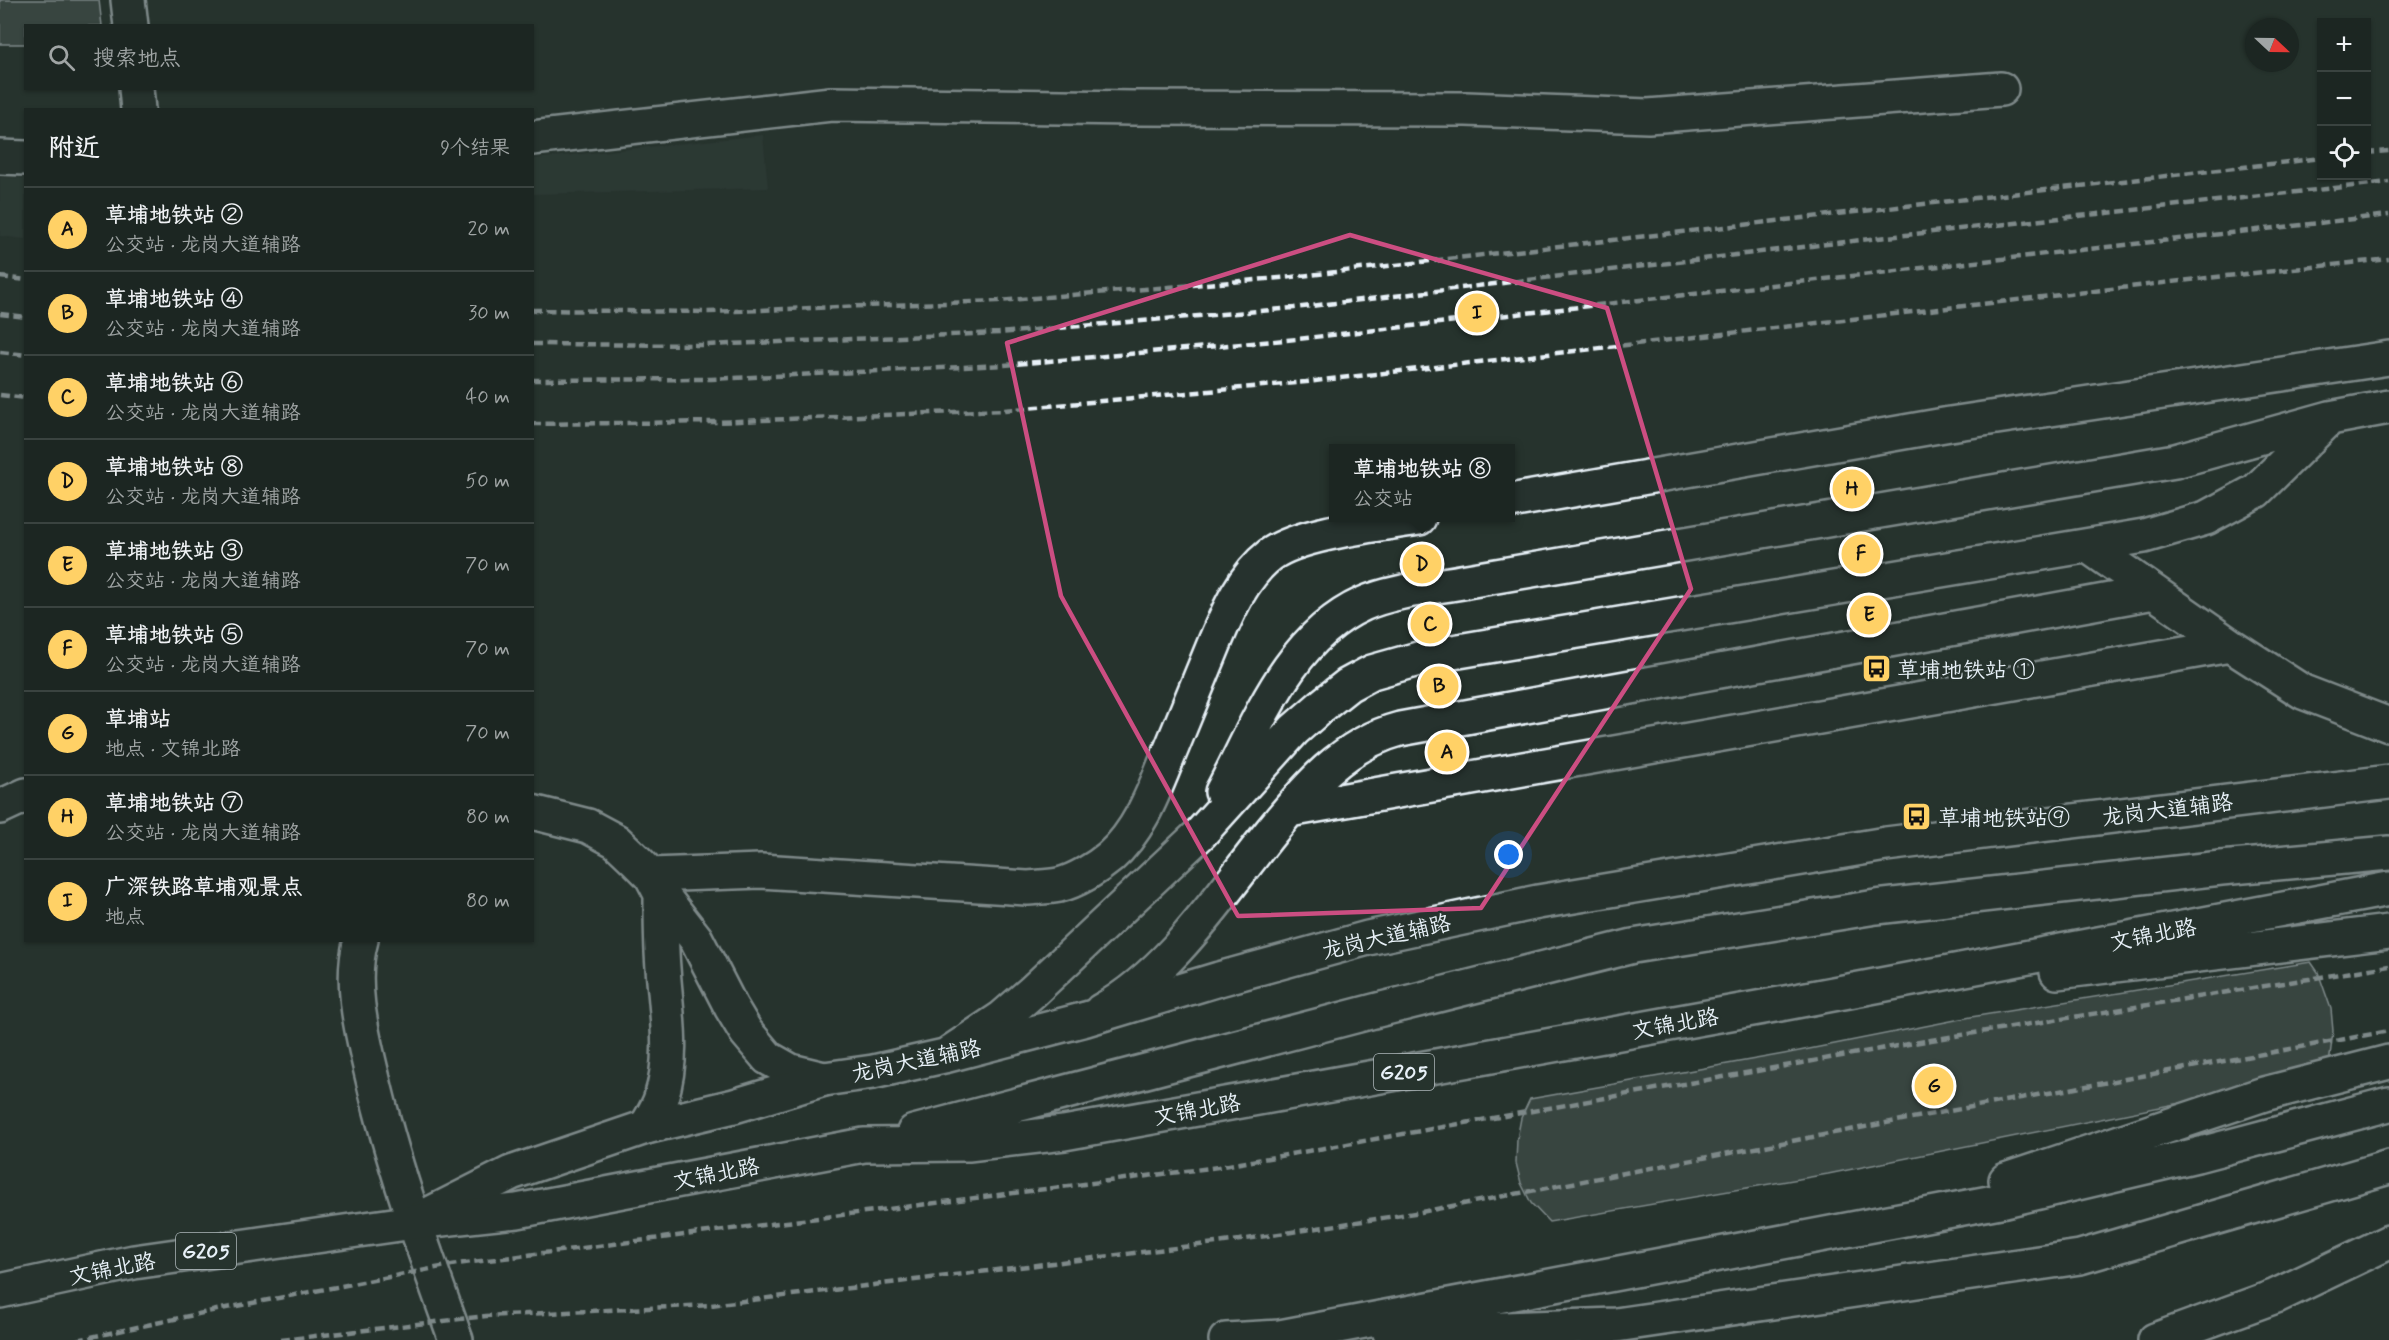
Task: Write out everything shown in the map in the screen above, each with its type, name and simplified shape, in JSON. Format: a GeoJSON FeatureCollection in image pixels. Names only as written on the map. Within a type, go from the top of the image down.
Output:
{"type":"FeatureCollection","features":[{"type":"Feature","properties":{"kind":"main road"},"geometry":{"type":"LineString","coordinates":[[129,0],[131,24]]}},
{"type":"Feature","properties":{"kind":"main road"},"geometry":{"type":"LineString","coordinates":[[534,138],[831,104],[1466,109],[1648,116],[2001,89]]}},
{"type":"Feature","properties":{"kind":"main road"},"geometry":{"type":"LineString","coordinates":[[136,90],[138,108]]}},
{"type":"Feature","properties":{"kind":"main road"},"geometry":{"type":"LineString","coordinates":[[0,157],[24,158]]}},
{"type":"Feature","properties":{"kind":"main road"},"geometry":{"type":"LineString","coordinates":[[1515,500],[1950,424],[2389,358]]}},
{"type":"Feature","properties":{"kind":"main road"},"geometry":{"type":"LineString","coordinates":[[1201,833],[1279,683],[1304,649],[1332,622],[1363,604],[1381,598],[1467,581],[2175,461],[2330,418],[2389,407]]}},
{"type":"Feature","properties":{"kind":"main road"},"geometry":{"type":"LineString","coordinates":[[944,1056],[1002,1018],[1032,992],[1201,833],[1294,730],[1348,685],[1372,672],[1429,656],[2144,536],[2206,518],[2256,490],[2330,418]]}},
{"type":"Feature","properties":{"kind":"main road"},"geometry":{"type":"LineString","coordinates":[[656,884],[761,871],[1027,888],[1059,885],[1082,875],[1110,856],[1136,826],[1153,793],[1222,628],[1236,598],[1253,572],[1272,554],[1296,543],[1330,534],[1397,522]]}},
{"type":"Feature","properties":{"kind":"main road"},"geometry":{"type":"LineString","coordinates":[[2088,546],[2230,645],[2303,692],[2389,725]]}},
{"type":"Feature","properties":{"kind":"main road"},"geometry":{"type":"LineString","coordinates":[[1086,1019],[1120,1000],[1146,981],[1169,958],[1289,810],[1318,778],[1349,752],[1377,735],[2154,592]]}},
{"type":"Feature","properties":{"kind":"main road"},"geometry":{"type":"LineString","coordinates":[[1289,810],[2230,645]]}},
{"type":"Feature","properties":{"kind":"main road","name":"龙岗大道辅路"},"geometry":{"type":"LineString","coordinates":[[414,1222],[511,1173],[646,1127],[734,1106],[825,1079],[873,1072],[944,1056],[1086,1019],[1368,938],[1538,902],[1886,844],[2389,782]]}},
{"type":"Feature","properties":{"kind":"main road"},"geometry":{"type":"LineString","coordinates":[[0,807],[24,796]]}},
{"type":"Feature","properties":{"kind":"main road"},"geometry":{"type":"LineString","coordinates":[[534,812],[588,826],[616,841],[656,884],[696,939],[736,1016],[768,1058],[791,1071],[825,1079]]}},
{"type":"Feature","properties":{"kind":"main road"},"geometry":{"type":"LineString","coordinates":[[864,1145],[1374,1011],[1634,946],[1876,907],[2221,868],[2389,854]]}},
{"type":"Feature","properties":{"kind":"main road"},"geometry":{"type":"LineString","coordinates":[[646,1127],[660,1100],[667,1075],[669,1056],[669,1014],[656,884]]}},
{"type":"Feature","properties":{"kind":"main road","name":"文锦北路"},"geometry":{"type":"LineString","coordinates":[[0,1291],[134,1262],[414,1222],[517,1211],[864,1145],[968,1144],[1064,1132],[1780,1004],[2389,889]]}},
{"type":"Feature","properties":{"kind":"main road"},"geometry":{"type":"LineString","coordinates":[[1780,1004],[2389,932]]}},
{"type":"Feature","properties":{"kind":"main road"},"geometry":{"type":"LineString","coordinates":[[357,945],[357,994],[362,1037],[386,1131],[414,1222],[456,1340]]}},
{"type":"Feature","properties":{"kind":"main road"},"geometry":{"type":"LineString","coordinates":[[1865,1227],[2264,1094],[2389,1062]]}},
{"type":"Feature","properties":{"kind":"main road"},"geometry":{"type":"LineString","coordinates":[[1280,1337],[2016,1197],[2197,1155],[2389,1104]]}},
{"type":"Feature","properties":{"kind":"main road"},"geometry":{"type":"LineString","coordinates":[[1226,1340],[1617,1325],[1933,1280],[2080,1257],[2389,1167]]}},
{"type":"Feature","properties":{"kind":"main road"},"geometry":{"type":"LineString","coordinates":[[2155,1340],[2276,1296],[2389,1242]]}},
{"type":"Feature","properties":{"kind":"highlighted area"},"geometry":{"type":"Polygon","coordinates":[[[1350,235],[1607,308],[1691,589],[1481,908],[1238,916],[1061,596],[1007,343],[1350,235]]]}},
{"type":"Feature","properties":{"kind":"shaded area"},"geometry":{"type":"Polygon","coordinates":[[[763,135],[768,188],[534,194],[534,159],[763,135]]]}},
{"type":"Feature","properties":{"kind":"shaded area"},"geometry":{"type":"Polygon","coordinates":[[[0,177],[24,178],[24,239],[0,236],[0,177]]]}},
{"type":"Feature","properties":{"kind":"building"},"geometry":{"type":"Polygon","coordinates":[[[0,0],[99,0],[102,24],[24,24],[24,44],[0,44],[0,0]]]}},
{"type":"Feature","properties":{"kind":"building"},"geometry":{"type":"Polygon","coordinates":[[[2311,962],[2318,972],[2331,1009],[2333,1031],[2328,1073],[1828,1174],[1549,1222],[1531,1203],[1521,1183],[1516,1163],[1517,1139],[1521,1118],[1530,1099],[1784,1054],[1971,1017],[2311,962]]]}},
{"type":"Feature","properties":{"kind":"railway"},"geometry":{"type":"LineString","coordinates":[[2371,153],[2389,151]]}},
{"type":"Feature","properties":{"kind":"railway"},"geometry":{"type":"LineString","coordinates":[[534,310],[708,312],[997,301],[1292,277],[2317,159]]}},
{"type":"Feature","properties":{"kind":"railway"},"geometry":{"type":"LineString","coordinates":[[534,344],[706,345],[999,333],[1294,308],[1878,238],[2389,182]]}},
{"type":"Feature","properties":{"kind":"railway"},"geometry":{"type":"LineString","coordinates":[[534,380],[711,379],[1004,365],[1297,339],[2389,215]]}},
{"type":"Feature","properties":{"kind":"railway"},"geometry":{"type":"LineString","coordinates":[[534,424],[715,422],[1004,410],[1306,382],[2389,259]]}},
{"type":"Feature","properties":{"kind":"railway"},"geometry":{"type":"LineString","coordinates":[[0,277],[24,280]]}},
{"type":"Feature","properties":{"kind":"railway"},"geometry":{"type":"LineString","coordinates":[[0,314],[24,317]]}},
{"type":"Feature","properties":{"kind":"railway"},"geometry":{"type":"LineString","coordinates":[[0,352],[24,355]]}},
{"type":"Feature","properties":{"kind":"railway"},"geometry":{"type":"LineString","coordinates":[[0,395],[24,398]]}},
{"type":"Feature","properties":{"kind":"railway"},"geometry":{"type":"LineString","coordinates":[[77,1340],[226,1308],[457,1264],[1218,1167],[1931,1040],[2389,966]]}},
{"type":"Feature","properties":{"kind":"railway"},"geometry":{"type":"LineString","coordinates":[[281,1340],[486,1316],[711,1305],[1240,1240],[1421,1212],[1933,1114],[2389,1031]]}},
{"type":"Feature","properties":{"kind":"place","name":"广深铁路草埔观景点"},"geometry":{"type":"Point","coordinates":[1477,313]}},
{"type":"Feature","properties":{"kind":"place","name":"草埔地铁站 ⑦"},"geometry":{"type":"Point","coordinates":[1852,489]}},
{"type":"Feature","properties":{"kind":"place","name":"草埔地铁站 ⑤"},"geometry":{"type":"Point","coordinates":[1861,554]}},
{"type":"Feature","properties":{"kind":"place","name":"草埔地铁站 ⑧"},"geometry":{"type":"Point","coordinates":[1422,564]}},
{"type":"Feature","properties":{"kind":"place","name":"草埔地铁站 ③"},"geometry":{"type":"Point","coordinates":[1869,615]}},
{"type":"Feature","properties":{"kind":"place","name":"草埔地铁站 ⑥"},"geometry":{"type":"Point","coordinates":[1430,624]}},
{"type":"Feature","properties":{"kind":"place","name":"草埔地铁站 ①"},"geometry":{"type":"Point","coordinates":[1876,669]}},
{"type":"Feature","properties":{"kind":"place","name":"草埔地铁站 ④"},"geometry":{"type":"Point","coordinates":[1439,686]}},
{"type":"Feature","properties":{"kind":"place","name":"草埔地铁站 ②"},"geometry":{"type":"Point","coordinates":[1447,752]}},
{"type":"Feature","properties":{"kind":"place","name":"草埔地铁站⑨"},"geometry":{"type":"Point","coordinates":[1917,817]}},
{"type":"Feature","properties":{"kind":"place","name":"草埔站"},"geometry":{"type":"Point","coordinates":[1934,1086]}}]}
